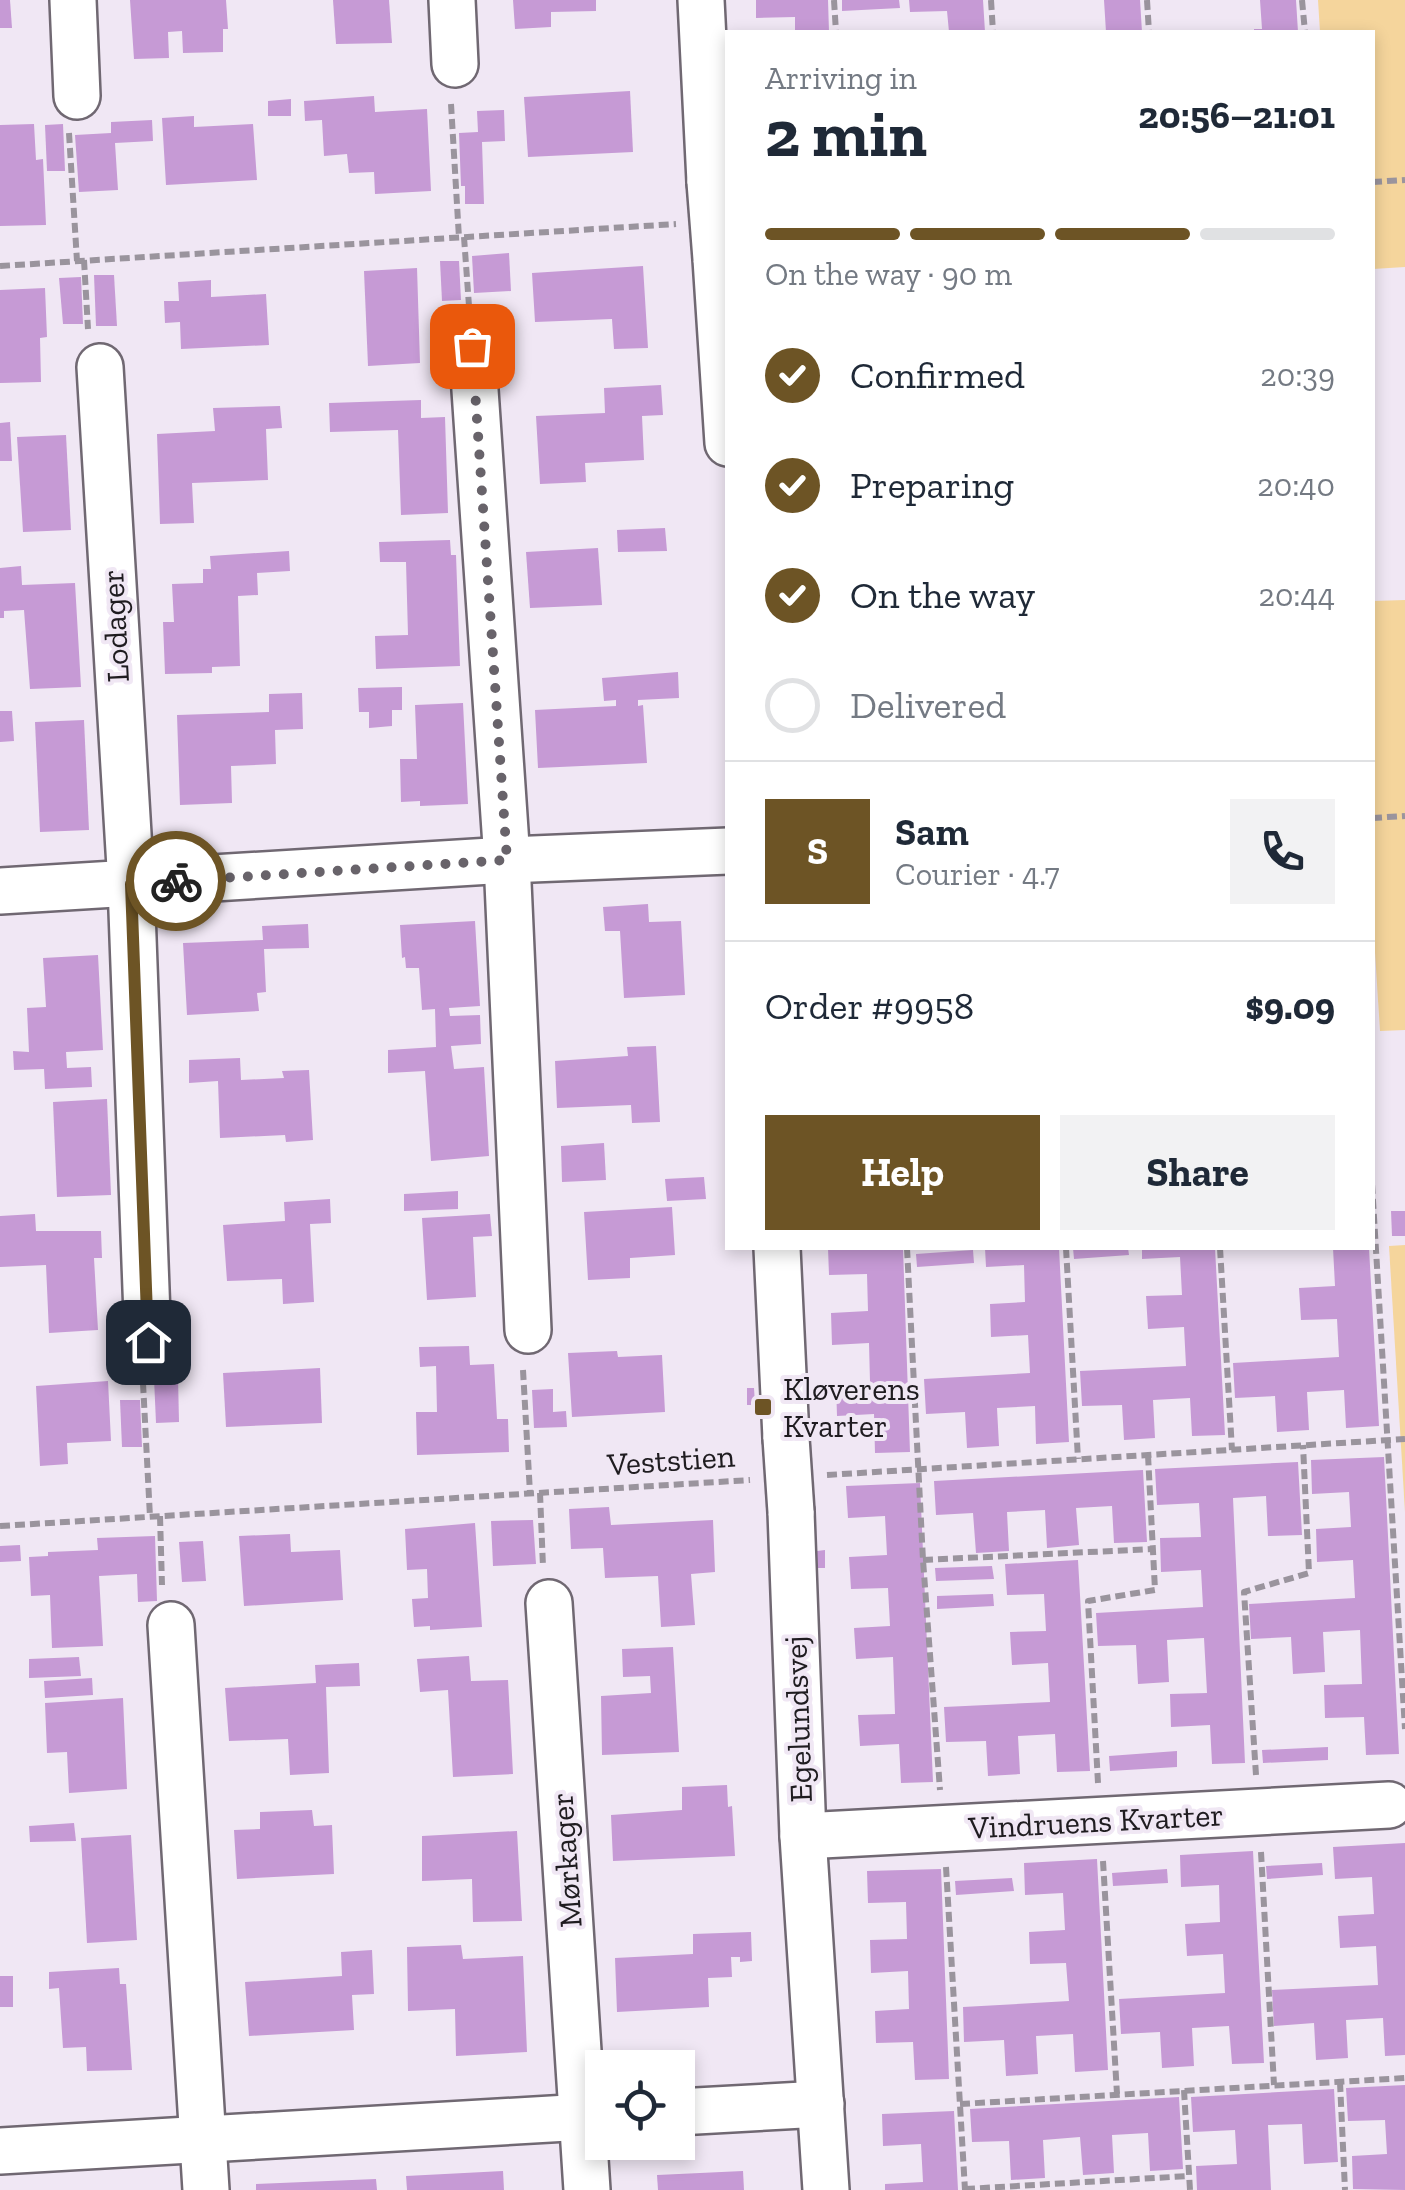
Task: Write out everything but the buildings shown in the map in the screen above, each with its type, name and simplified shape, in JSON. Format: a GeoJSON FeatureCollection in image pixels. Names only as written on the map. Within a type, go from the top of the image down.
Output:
{"type":"FeatureCollection","features":[{"type":"Feature","properties":{"kind":"street"},"geometry":{"type":"LineString","coordinates":[[73,0],[77,96]]}},
{"type":"Feature","properties":{"kind":"street"},"geometry":{"type":"LineString","coordinates":[[452,0],[455,64]]}},
{"type":"Feature","properties":{"kind":"street"},"geometry":{"type":"LineString","coordinates":[[701,0],[710,182],[703,242],[725,419]]}},
{"type":"Feature","properties":{"kind":"street"},"geometry":{"type":"LineString","coordinates":[[472,346],[507,860],[528,1330]]}},
{"type":"Feature","properties":{"kind":"street","name":"Lodager"},"geometry":{"type":"LineString","coordinates":[[100,367],[131,884],[148,1342]]}},
{"type":"Feature","properties":{"kind":"street"},"geometry":{"type":"LineString","coordinates":[[0,891],[507,860],[725,851]]}},
{"type":"Feature","properties":{"kind":"street","name":"Egelundsvej"},"geometry":{"type":"LineString","coordinates":[[776,1250],[786,1438],[779,1495],[826,2190]]}},
{"type":"Feature","properties":{"kind":"street","name":"Mørkager"},"geometry":{"type":"LineString","coordinates":[[549,1604],[587,2050]]}},
{"type":"Feature","properties":{"kind":"street"},"geometry":{"type":"LineString","coordinates":[[171,1625],[206,2190]]}},
{"type":"Feature","properties":{"kind":"street","name":"Vindruens Kvarter"},"geometry":{"type":"LineString","coordinates":[[803,1836],[1389,1806]]}},
{"type":"Feature","properties":{"kind":"street"},"geometry":{"type":"LineString","coordinates":[[695,2111],[821,2104]]}},
{"type":"Feature","properties":{"kind":"street"},"geometry":{"type":"LineString","coordinates":[[0,2151],[585,2117]]}},
{"type":"Feature","properties":{"kind":"street","name":"Mørkager"},"geometry":{"type":"LineString","coordinates":[[587,2190],[589,2160]]}},
{"type":"Feature","properties":{"kind":"path"},"geometry":{"type":"LineString","coordinates":[[834,0],[836,30]]}},
{"type":"Feature","properties":{"kind":"path"},"geometry":{"type":"LineString","coordinates":[[991,0],[993,30]]}},
{"type":"Feature","properties":{"kind":"path"},"geometry":{"type":"LineString","coordinates":[[1147,0],[1149,30]]}},
{"type":"Feature","properties":{"kind":"path"},"geometry":{"type":"LineString","coordinates":[[1302,0],[1305,30]]}},
{"type":"Feature","properties":{"kind":"path"},"geometry":{"type":"LineString","coordinates":[[455,64],[450,78],[472,346]]}},
{"type":"Feature","properties":{"kind":"path"},"geometry":{"type":"LineString","coordinates":[[77,96],[68,107],[89,356],[100,367]]}},
{"type":"Feature","properties":{"kind":"path"},"geometry":{"type":"LineString","coordinates":[[1375,182],[1405,180]]}},
{"type":"Feature","properties":{"kind":"path"},"geometry":{"type":"LineString","coordinates":[[0,266],[462,238],[703,242]]}},
{"type":"Feature","properties":{"kind":"path"},"geometry":{"type":"LineString","coordinates":[[1375,818],[1405,816]]}},
{"type":"Feature","properties":{"kind":"path"},"geometry":{"type":"LineString","coordinates":[[1375,1235],[1405,1729]]}},
{"type":"Feature","properties":{"kind":"path"},"geometry":{"type":"LineString","coordinates":[[907,1250],[923,1560],[965,2189],[1189,2176]]}},
{"type":"Feature","properties":{"kind":"path"},"geometry":{"type":"LineString","coordinates":[[1066,1250],[1078,1459]]}},
{"type":"Feature","properties":{"kind":"path"},"geometry":{"type":"LineString","coordinates":[[1220,1250],[1232,1450]]}},
{"type":"Feature","properties":{"kind":"path"},"geometry":{"type":"LineString","coordinates":[[528,1330],[521,1336],[530,1493]]}},
{"type":"Feature","properties":{"kind":"path"},"geometry":{"type":"LineString","coordinates":[[148,1342],[142,1363],[150,1517]]}},
{"type":"Feature","properties":{"kind":"path"},"geometry":{"type":"LineString","coordinates":[[825,1475],[1405,1440]]}},
{"type":"Feature","properties":{"kind":"path"},"geometry":{"type":"LineString","coordinates":[[1274,2086],[1244,1592],[1310,1573],[1303,1446]]}},
{"type":"Feature","properties":{"kind":"path"},"geometry":{"type":"LineString","coordinates":[[1117,2094],[1088,1601],[1155,1590],[1148,1455]]}},
{"type":"Feature","properties":{"kind":"path","name":"Veststien"},"geometry":{"type":"LineString","coordinates":[[0,1526],[530,1493],[779,1495]]}},
{"type":"Feature","properties":{"kind":"path"},"geometry":{"type":"LineString","coordinates":[[540,1493],[544,1590],[549,1604]]}},
{"type":"Feature","properties":{"kind":"path"},"geometry":{"type":"LineString","coordinates":[[160,1516],[163,1611],[171,1625]]}},
{"type":"Feature","properties":{"kind":"path"},"geometry":{"type":"LineString","coordinates":[[923,1560],[1153,1549]]}},
{"type":"Feature","properties":{"kind":"path"},"geometry":{"type":"LineString","coordinates":[[960,2104],[1405,2078]]}},
{"type":"Feature","properties":{"kind":"path"},"geometry":{"type":"LineString","coordinates":[[1340,2082],[1345,2190]]}},
{"type":"Feature","properties":{"kind":"path"},"geometry":{"type":"LineString","coordinates":[[1184,2090],[1190,2190]]}},
{"type":"Feature","properties":{"kind":"shaded area"},"geometry":{"type":"Polygon","coordinates":[[[1318,0],[1405,0],[1405,267],[1375,269],[1375,30],[1320,30],[1318,0]]]}},
{"type":"Feature","properties":{"kind":"shaded area"},"geometry":{"type":"Polygon","coordinates":[[[1405,600],[1405,1030],[1380,1031],[1375,952],[1375,601],[1405,600]]]}},
{"type":"Feature","properties":{"kind":"shaded area"},"geometry":{"type":"Polygon","coordinates":[[[1405,1245],[1405,1512],[1389,1246],[1405,1245]]]}},
{"type":"Feature","properties":{"kind":"way so far"},"geometry":{"type":"LineString","coordinates":[[176,881],[507,860],[472,346]]}},
{"type":"Feature","properties":{"kind":"place","name":"Kløverens Kvarter"},"geometry":{"type":"Point","coordinates":[763,1407]}},
{"type":"Feature","properties":{"kind":"route"},"geometry":{"type":"LineString","coordinates":[[148,1342],[131,884],[176,881]]}}]}
